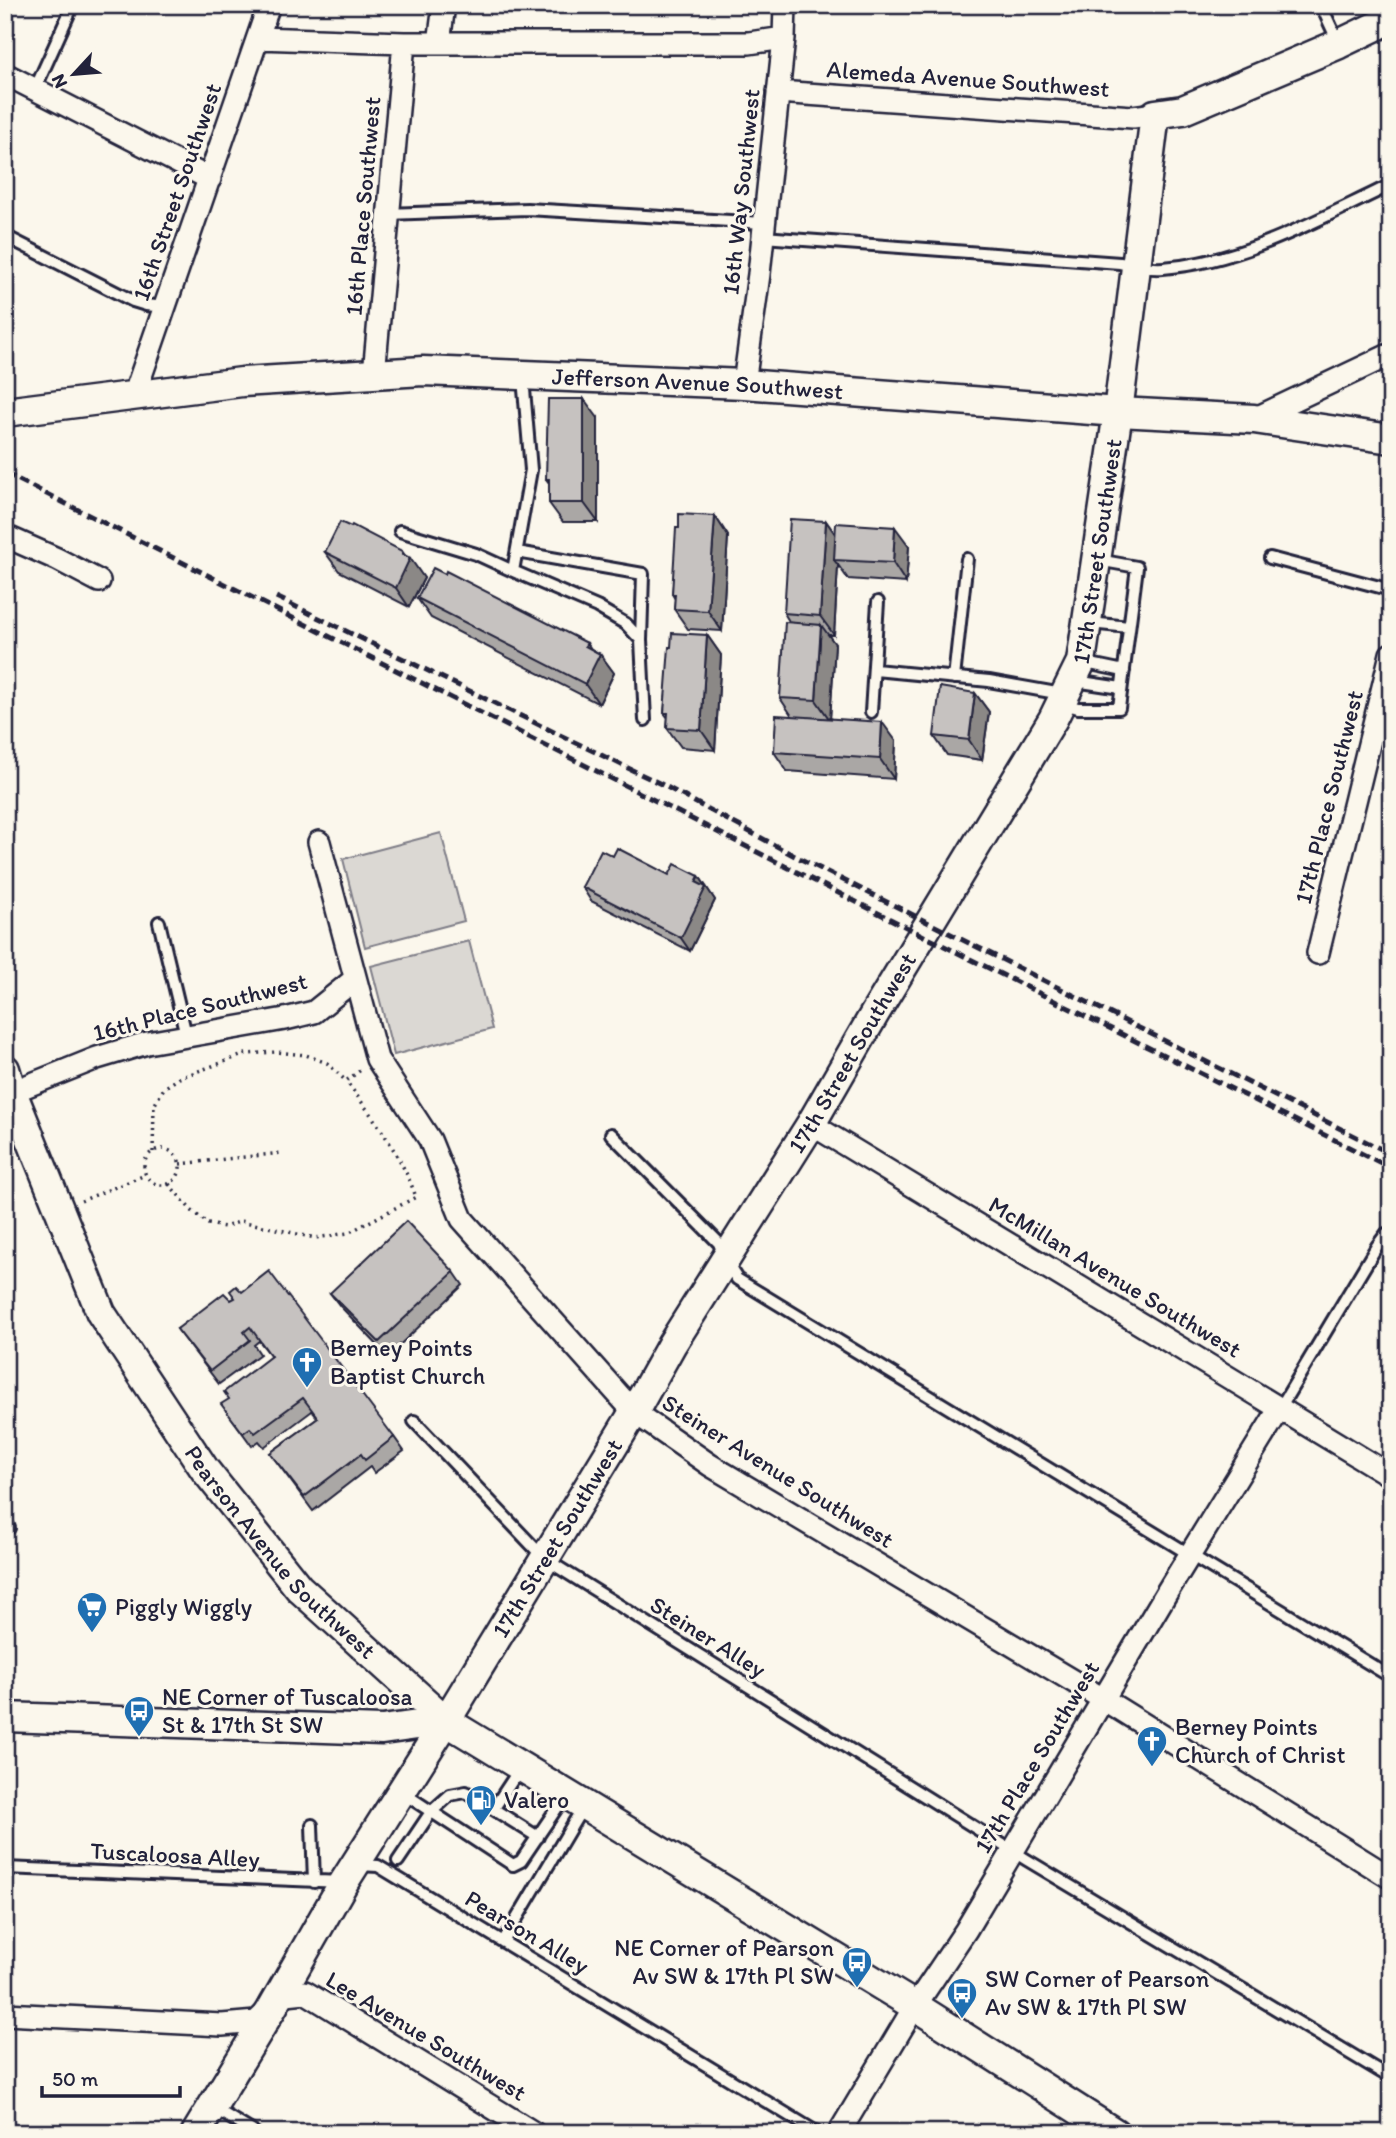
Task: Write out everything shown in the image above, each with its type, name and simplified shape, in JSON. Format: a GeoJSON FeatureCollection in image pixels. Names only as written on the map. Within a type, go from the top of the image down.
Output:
{"type":"FeatureCollection","features":[{"type":"Feature","properties":{"kind":"street","name":"16th Street Southwest"},"geometry":{"type":"LineString","coordinates":[[134,396],[269,5]]}},
{"type":"Feature","properties":{"kind":"street"},"geometry":{"type":"LineString","coordinates":[[439,43],[444,5]]}},
{"type":"Feature","properties":{"kind":"street","name":"16th Way Southwest"},"geometry":{"type":"LineString","coordinates":[[744,384],[764,230],[785,5]]}},
{"type":"Feature","properties":{"kind":"street"},"geometry":{"type":"LineString","coordinates":[[1155,114],[1183,110],[1391,19]]}},
{"type":"Feature","properties":{"kind":"street"},"geometry":{"type":"LineString","coordinates":[[258,38],[404,43],[749,43],[784,38]]}},
{"type":"Feature","properties":{"kind":"street","name":"16th Place Southwest"},"geometry":{"type":"LineString","coordinates":[[374,374],[404,43]]}},
{"type":"Feature","properties":{"kind":"street"},"geometry":{"type":"LineString","coordinates":[[5,74],[210,179]]}},
{"type":"Feature","properties":{"kind":"street","name":"Alemeda Avenue Southwest"},"geometry":{"type":"LineString","coordinates":[[778,92],[1133,117],[1155,114]]}},
{"type":"Feature","properties":{"kind":"street","name":"17th Street Southwest"},"geometry":{"type":"LineString","coordinates":[[196,2133],[271,2010],[349,1873],[446,1721],[672,1345],[811,1124],[1070,685],[1087,622],[1118,412],[1155,114]]}},
{"type":"Feature","properties":{"kind":"street"},"geometry":{"type":"LineString","coordinates":[[1254,419],[1391,354]]}},
{"type":"Feature","properties":{"kind":"street","name":"Jefferson Avenue Southwest"},"geometry":{"type":"LineString","coordinates":[[5,412],[242,382],[423,371],[744,384],[1118,412],[1254,419],[1391,439]]}},
{"type":"Feature","properties":{"kind":"street"},"geometry":{"type":"LineString","coordinates":[[5,536],[99,581]]}},
{"type":"Feature","properties":{"kind":"street","name":"17th Place Southwest"},"geometry":{"type":"LineString","coordinates":[[1318,953],[1391,654]]}},
{"type":"Feature","properties":{"kind":"street","name":"Steiner Avenue Southwest"},"geometry":{"type":"LineString","coordinates":[[319,842],[377,1059],[430,1140],[463,1219],[634,1412],[710,1465],[1103,1699],[1391,1878]]}},
{"type":"Feature","properties":{"kind":"street","name":"16th Place Southwest"},"geometry":{"type":"LineString","coordinates":[[8,1080],[97,1058],[147,1042],[314,1012],[355,979]]}},
{"type":"Feature","properties":{"kind":"street","name":"Pearson Avenue Southwest"},"geometry":{"type":"LineString","coordinates":[[8,1080],[101,1313],[205,1470],[299,1588],[446,1721],[915,2006],[1115,2133]]}},
{"type":"Feature","properties":{"kind":"street","name":"McMillan Avenue Southwest"},"geometry":{"type":"LineString","coordinates":[[811,1124],[1391,1476]]}},
{"type":"Feature","properties":{"kind":"street","name":"17th Place Southwest"},"geometry":{"type":"LineString","coordinates":[[839,2133],[915,2006],[966,1930],[1280,1408]]}},
{"type":"Feature","properties":{"kind":"street"},"geometry":{"type":"LineString","coordinates":[[5,1717],[382,1730],[446,1721]]}},
{"type":"Feature","properties":{"kind":"street","name":"Lee Avenue Southwest"},"geometry":{"type":"LineString","coordinates":[[5,2014],[222,2025],[256,2022],[286,1994],[305,1992],[534,2133]]}},
{"type":"Feature","properties":{"kind":"lane"},"geometry":{"type":"LineString","coordinates":[[35,89],[73,5]]}},
{"type":"Feature","properties":{"kind":"lane"},"geometry":{"type":"LineString","coordinates":[[1321,5],[1339,44]]}},
{"type":"Feature","properties":{"kind":"lane"},"geometry":{"type":"LineString","coordinates":[[387,214],[527,209],[1160,268],[1236,255],[1391,185]]}},
{"type":"Feature","properties":{"kind":"lane"},"geometry":{"type":"LineString","coordinates":[[5,236],[133,301],[146,306],[165,307]]}},
{"type":"Feature","properties":{"kind":"lane"},"geometry":{"type":"LineString","coordinates":[[513,571],[531,470],[523,375]]}},
{"type":"Feature","properties":{"kind":"lane"},"geometry":{"type":"LineString","coordinates":[[400,531],[476,554],[597,607],[626,624],[642,640]]}},
{"type":"Feature","properties":{"kind":"lane"},"geometry":{"type":"LineString","coordinates":[[517,552],[643,573],[645,720]]}},
{"type":"Feature","properties":{"kind":"lane"},"geometry":{"type":"LineString","coordinates":[[1270,558],[1391,590]]}},
{"type":"Feature","properties":{"kind":"lane"},"geometry":{"type":"LineString","coordinates":[[954,678],[967,559]]}},
{"type":"Feature","properties":{"kind":"lane"},"geometry":{"type":"LineString","coordinates":[[1070,685],[1078,708],[1119,708],[1137,567],[1096,560]]}},
{"type":"Feature","properties":{"kind":"lane"},"geometry":{"type":"LineString","coordinates":[[871,712],[878,602]]}},
{"type":"Feature","properties":{"kind":"lane"},"geometry":{"type":"LineString","coordinates":[[1087,622],[1129,627]]}},
{"type":"Feature","properties":{"kind":"lane"},"geometry":{"type":"LineString","coordinates":[[875,670],[989,681],[1121,688]]}},
{"type":"Feature","properties":{"kind":"lane"},"geometry":{"type":"LineString","coordinates":[[1070,685],[1124,671]]}},
{"type":"Feature","properties":{"kind":"lane"},"geometry":{"type":"LineString","coordinates":[[159,922],[186,1035]]}},
{"type":"Feature","properties":{"kind":"lane"},"geometry":{"type":"LineString","coordinates":[[611,1134],[719,1243],[726,1262],[737,1279],[1391,1677]]}},
{"type":"Feature","properties":{"kind":"lane"},"geometry":{"type":"LineString","coordinates":[[1280,1408],[1377,1246],[1386,1234],[1391,1232]]}},
{"type":"Feature","properties":{"kind":"lane","name":"Steiner Alley"},"geometry":{"type":"LineString","coordinates":[[414,1421],[545,1559],[1012,1850],[1391,2078]]}},
{"type":"Feature","properties":{"kind":"lane"},"geometry":{"type":"LineString","coordinates":[[492,1812],[521,1767]]}},
{"type":"Feature","properties":{"kind":"lane"},"geometry":{"type":"LineString","coordinates":[[401,1791],[431,1812],[466,1831],[513,1865],[521,1861],[538,1837],[575,1799]]}},
{"type":"Feature","properties":{"kind":"lane"},"geometry":{"type":"LineString","coordinates":[[398,1861],[431,1812],[450,1796],[466,1791],[492,1812],[538,1837]]}},
{"type":"Feature","properties":{"kind":"lane"},"geometry":{"type":"LineString","coordinates":[[503,1942],[575,1799]]}},
{"type":"Feature","properties":{"kind":"lane"},"geometry":{"type":"LineString","coordinates":[[312,1825],[314,1882]]}},
{"type":"Feature","properties":{"kind":"lane","name":"Pearson Alley"},"geometry":{"type":"LineString","coordinates":[[349,1873],[378,1866],[818,2133]]}},
{"type":"Feature","properties":{"kind":"lane","name":"Tuscaloosa Alley"},"geometry":{"type":"LineString","coordinates":[[5,1868],[314,1882],[349,1873]]}},
{"type":"Feature","properties":{"kind":"lane"},"geometry":{"type":"LineString","coordinates":[[212,2106],[255,2133]]}},
{"type":"Feature","properties":{"kind":"path"},"geometry":{"type":"LineString","coordinates":[[145,1174],[145,1163],[153,1152],[153,1106],[164,1088],[179,1078],[246,1054],[276,1052],[306,1055],[327,1063],[346,1081],[384,1132],[411,1182],[416,1197],[348,1233],[315,1238],[241,1221],[225,1227],[208,1224],[191,1210],[169,1184]]}},
{"type":"Feature","properties":{"kind":"path"},"geometry":{"type":"LineString","coordinates":[[346,1081],[377,1059]]}},
{"type":"Feature","properties":{"kind":"path"},"geometry":{"type":"LineString","coordinates":[[145,1174],[159,1185],[169,1184],[177,1178],[180,1164],[173,1153],[166,1150],[153,1152]]}},
{"type":"Feature","properties":{"kind":"path"},"geometry":{"type":"LineString","coordinates":[[180,1164],[282,1153]]}},
{"type":"Feature","properties":{"kind":"path"},"geometry":{"type":"LineString","coordinates":[[60,1210],[145,1174]]}},
{"type":"Feature","properties":{"kind":"shaded area"},"geometry":{"type":"Polygon","coordinates":[[[441,833],[464,921],[365,947],[343,859],[441,833]]]}},
{"type":"Feature","properties":{"kind":"shaded area"},"geometry":{"type":"Polygon","coordinates":[[[469,941],[492,1029],[394,1055],[371,966],[469,941]]]}},
{"type":"Feature","properties":{"kind":"building"},"geometry":{"type":"Polygon","coordinates":[[[548,399],[584,399],[584,503],[549,503],[549,479],[546,479],[548,399]]]}},
{"type":"Feature","properties":{"kind":"building"},"geometry":{"type":"Polygon","coordinates":[[[679,514],[715,516],[708,611],[674,609],[675,594],[672,594],[679,514]]]}},
{"type":"Feature","properties":{"kind":"building"},"geometry":{"type":"Polygon","coordinates":[[[790,519],[826,521],[820,616],[784,613],[790,519]]]}},
{"type":"Feature","properties":{"kind":"building"},"geometry":{"type":"Polygon","coordinates":[[[340,522],[351,527],[352,525],[402,551],[402,554],[410,558],[396,588],[325,552],[340,522]]]}},
{"type":"Feature","properties":{"kind":"building"},"geometry":{"type":"Polygon","coordinates":[[[836,523],[895,527],[893,563],[834,560],[836,523]]]}},
{"type":"Feature","properties":{"kind":"building"},"geometry":{"type":"Polygon","coordinates":[[[433,568],[445,574],[446,571],[587,643],[585,646],[600,654],[585,684],[417,598],[433,568]]]}},
{"type":"Feature","properties":{"kind":"building"},"geometry":{"type":"Polygon","coordinates":[[[785,622],[821,625],[816,700],[780,698],[785,622]]]}},
{"type":"Feature","properties":{"kind":"building"},"geometry":{"type":"Polygon","coordinates":[[[672,633],[707,635],[701,730],[667,728],[668,713],[664,713],[672,633]]]}},
{"type":"Feature","properties":{"kind":"building"},"geometry":{"type":"Polygon","coordinates":[[[940,687],[975,693],[969,740],[934,736],[940,687]]]}},
{"type":"Feature","properties":{"kind":"building"},"geometry":{"type":"Polygon","coordinates":[[[776,715],[882,722],[880,759],[774,752],[776,715]]]}},
{"type":"Feature","properties":{"kind":"building"},"geometry":{"type":"Polygon","coordinates":[[[617,848],[669,875],[675,864],[699,876],[696,882],[706,887],[681,938],[582,887],[601,850],[613,856],[617,848]]]}},
{"type":"Feature","properties":{"kind":"building"},"geometry":{"type":"Polygon","coordinates":[[[406,1221],[454,1272],[379,1342],[330,1293],[406,1221]]]}},
{"type":"Feature","properties":{"kind":"building"},"geometry":{"type":"Polygon","coordinates":[[[269,1271],[394,1437],[365,1460],[361,1454],[304,1497],[270,1453],[318,1418],[303,1398],[255,1433],[250,1428],[243,1433],[221,1404],[229,1399],[224,1392],[271,1356],[250,1327],[244,1332],[250,1340],[210,1371],[177,1329],[224,1293],[231,1300],[235,1298],[230,1291],[236,1286],[242,1292],[269,1271]]]}},
{"type":"Feature","properties":{"kind":"railway"},"geometry":{"type":"LineString","coordinates":[[5,473],[1391,1168]]}},
{"type":"Feature","properties":{"kind":"railway"},"geometry":{"type":"LineString","coordinates":[[276,597],[661,784],[793,855],[1391,1154]]}},
{"type":"Feature","properties":{"kind":"place","name":"Berney Points Baptist Church"},"geometry":{"type":"Point","coordinates":[307,1389]}},
{"type":"Feature","properties":{"kind":"place","name":"Piggly Wiggly"},"geometry":{"type":"Point","coordinates":[92,1634]}},
{"type":"Feature","properties":{"kind":"place","name":"NE Corner of Tuscaloosa St & 17th St SW"},"geometry":{"type":"Point","coordinates":[139,1738]}},
{"type":"Feature","properties":{"kind":"place","name":"Berney Points Church of Christ"},"geometry":{"type":"Point","coordinates":[1152,1768]}},
{"type":"Feature","properties":{"kind":"place","name":"Valero"},"geometry":{"type":"Point","coordinates":[481,1827]}},
{"type":"Feature","properties":{"kind":"place","name":"NE Corner of Pearson Av SW & 17th Pl SW"},"geometry":{"type":"Point","coordinates":[857,1989]}},
{"type":"Feature","properties":{"kind":"place","name":"SW Corner of Pearson Av SW & 17th Pl SW"},"geometry":{"type":"Point","coordinates":[962,2020]}}]}
